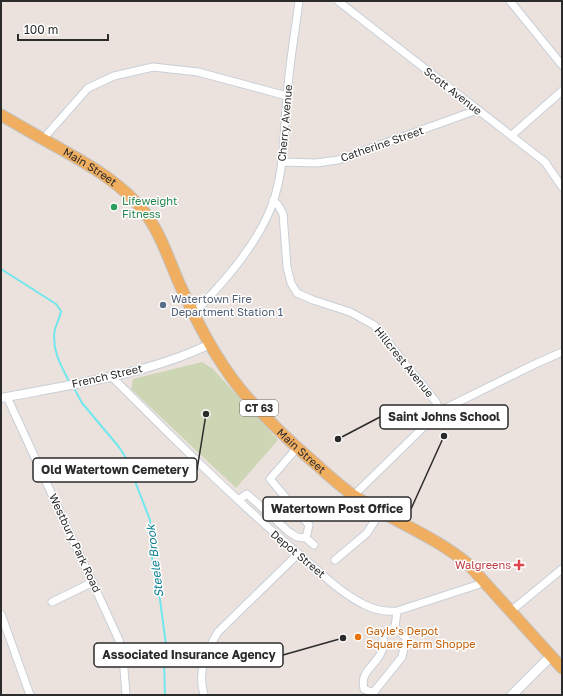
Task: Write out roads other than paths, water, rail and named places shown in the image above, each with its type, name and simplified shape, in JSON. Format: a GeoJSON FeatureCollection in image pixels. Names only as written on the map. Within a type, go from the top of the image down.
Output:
{"type":"FeatureCollection","features":[{"type":"Feature","properties":{"kind":"main road","name":"Main Street"},"geometry":{"type":"LineString","coordinates":[[1,115],[103,174],[132,198],[146,215],[157,233],[210,344],[241,390],[297,448],[338,484],[381,511],[433,539],[468,564],[562,668]]}},
{"type":"Feature","properties":{"kind":"main road"},"geometry":{"type":"LineString","coordinates":[[512,695],[550,656]]}},
{"type":"Feature","properties":{"kind":"street","name":"Cherry Avenue"},"geometry":{"type":"LineString","coordinates":[[194,313],[245,255],[267,217],[273,200],[283,162],[287,96],[300,1]]}},
{"type":"Feature","properties":{"kind":"street","name":"Scott Avenue"},"geometry":{"type":"LineString","coordinates":[[338,1],[545,162],[562,187]]}},
{"type":"Feature","properties":{"kind":"street"},"geometry":{"type":"LineString","coordinates":[[510,1],[562,65]]}},
{"type":"Feature","properties":{"kind":"street"},"geometry":{"type":"LineString","coordinates":[[43,139],[88,88],[114,76],[153,66],[198,72],[287,96]]}},
{"type":"Feature","properties":{"kind":"street"},"geometry":{"type":"LineString","coordinates":[[512,135],[562,91]]}},
{"type":"Feature","properties":{"kind":"street","name":"Catherine Street"},"geometry":{"type":"LineString","coordinates":[[283,162],[316,163],[338,160],[477,110]]}},
{"type":"Feature","properties":{"kind":"street","name":"Hillcrest Avenue"},"geometry":{"type":"LineString","coordinates":[[273,200],[283,214],[287,267],[291,283],[297,293],[350,312],[374,325],[436,402],[440,412]]}},
{"type":"Feature","properties":{"kind":"street","name":"French Street"},"geometry":{"type":"LineString","coordinates":[[4,397],[111,376],[169,361],[190,354],[210,344]]}},
{"type":"Feature","properties":{"kind":"street"},"geometry":{"type":"LineString","coordinates":[[354,495],[440,412],[526,368],[562,352]]}},
{"type":"Feature","properties":{"kind":"street","name":"Depot Street"},"geometry":{"type":"LineString","coordinates":[[111,376],[272,532],[348,595],[358,601],[387,612],[397,611],[477,585],[484,581]]}},
{"type":"Feature","properties":{"kind":"street","name":"Westbury Park Road"},"geometry":{"type":"LineString","coordinates":[[4,397],[93,582],[119,640],[124,669],[126,695]]}},
{"type":"Feature","properties":{"kind":"street"},"geometry":{"type":"LineString","coordinates":[[297,448],[270,477],[270,479],[310,525],[306,538]]}},
{"type":"Feature","properties":{"kind":"street"},"geometry":{"type":"LineString","coordinates":[[238,500],[247,494],[289,532],[297,537],[306,538],[314,545]]}},
{"type":"Feature","properties":{"kind":"street"},"geometry":{"type":"LineString","coordinates":[[335,560],[367,532],[381,511]]}},
{"type":"Feature","properties":{"kind":"street"},"geometry":{"type":"LineString","coordinates":[[204,695],[202,681],[204,659],[209,646],[218,632],[298,554]]}},
{"type":"Feature","properties":{"kind":"street"},"geometry":{"type":"LineString","coordinates":[[510,611],[562,569]]}},
{"type":"Feature","properties":{"kind":"street"},"geometry":{"type":"LineString","coordinates":[[52,602],[93,582]]}},
{"type":"Feature","properties":{"kind":"street"},"geometry":{"type":"LineString","coordinates":[[395,627],[397,611]]}},
{"type":"Feature","properties":{"kind":"street"},"geometry":{"type":"LineString","coordinates":[[1,614],[3,624],[30,695]]}},
{"type":"Feature","properties":{"kind":"street"},"geometry":{"type":"LineString","coordinates":[[395,627],[406,638],[402,657],[374,694],[364,689],[362,682],[366,673],[382,650],[383,633],[395,627]]}},
{"type":"Feature","properties":{"kind":"waterway","name":"Steele Brook"},"geometry":{"type":"LineString","coordinates":[[1,269],[56,304],[61,311],[55,329],[54,343],[63,370],[70,383]]}},
{"type":"Feature","properties":{"kind":"waterway","name":"Steele Brook"},"geometry":{"type":"LineString","coordinates":[[73,386],[82,403],[119,447],[126,458],[150,520],[153,569],[159,592],[166,645],[164,663],[165,695]]}},
{"type":"Feature","properties":{"kind":"place","name":"Lifeweight Fitness"},"geometry":{"type":"Point","coordinates":[114,207]}},
{"type":"Feature","properties":{"kind":"place","name":"Watertown Fire Department Station 1"},"geometry":{"type":"Point","coordinates":[163,305]}},
{"type":"Feature","properties":{"kind":"place","name":"Old Watertown Cemetery"},"geometry":{"type":"Point","coordinates":[206,414]}},
{"type":"Feature","properties":{"kind":"place","name":"Watertown Post Office"},"geometry":{"type":"Point","coordinates":[444,436]}},
{"type":"Feature","properties":{"kind":"place","name":"Saint Johns School"},"geometry":{"type":"Point","coordinates":[338,439]}},
{"type":"Feature","properties":{"kind":"place","name":"Walgreens"},"geometry":{"type":"Point","coordinates":[519,565]}},
{"type":"Feature","properties":{"kind":"place","name":"Gayle's Depot Square Farm Shoppe"},"geometry":{"type":"Point","coordinates":[358,637]}},
{"type":"Feature","properties":{"kind":"place","name":"Associated Insurance Agency"},"geometry":{"type":"Point","coordinates":[343,638]}}]}
